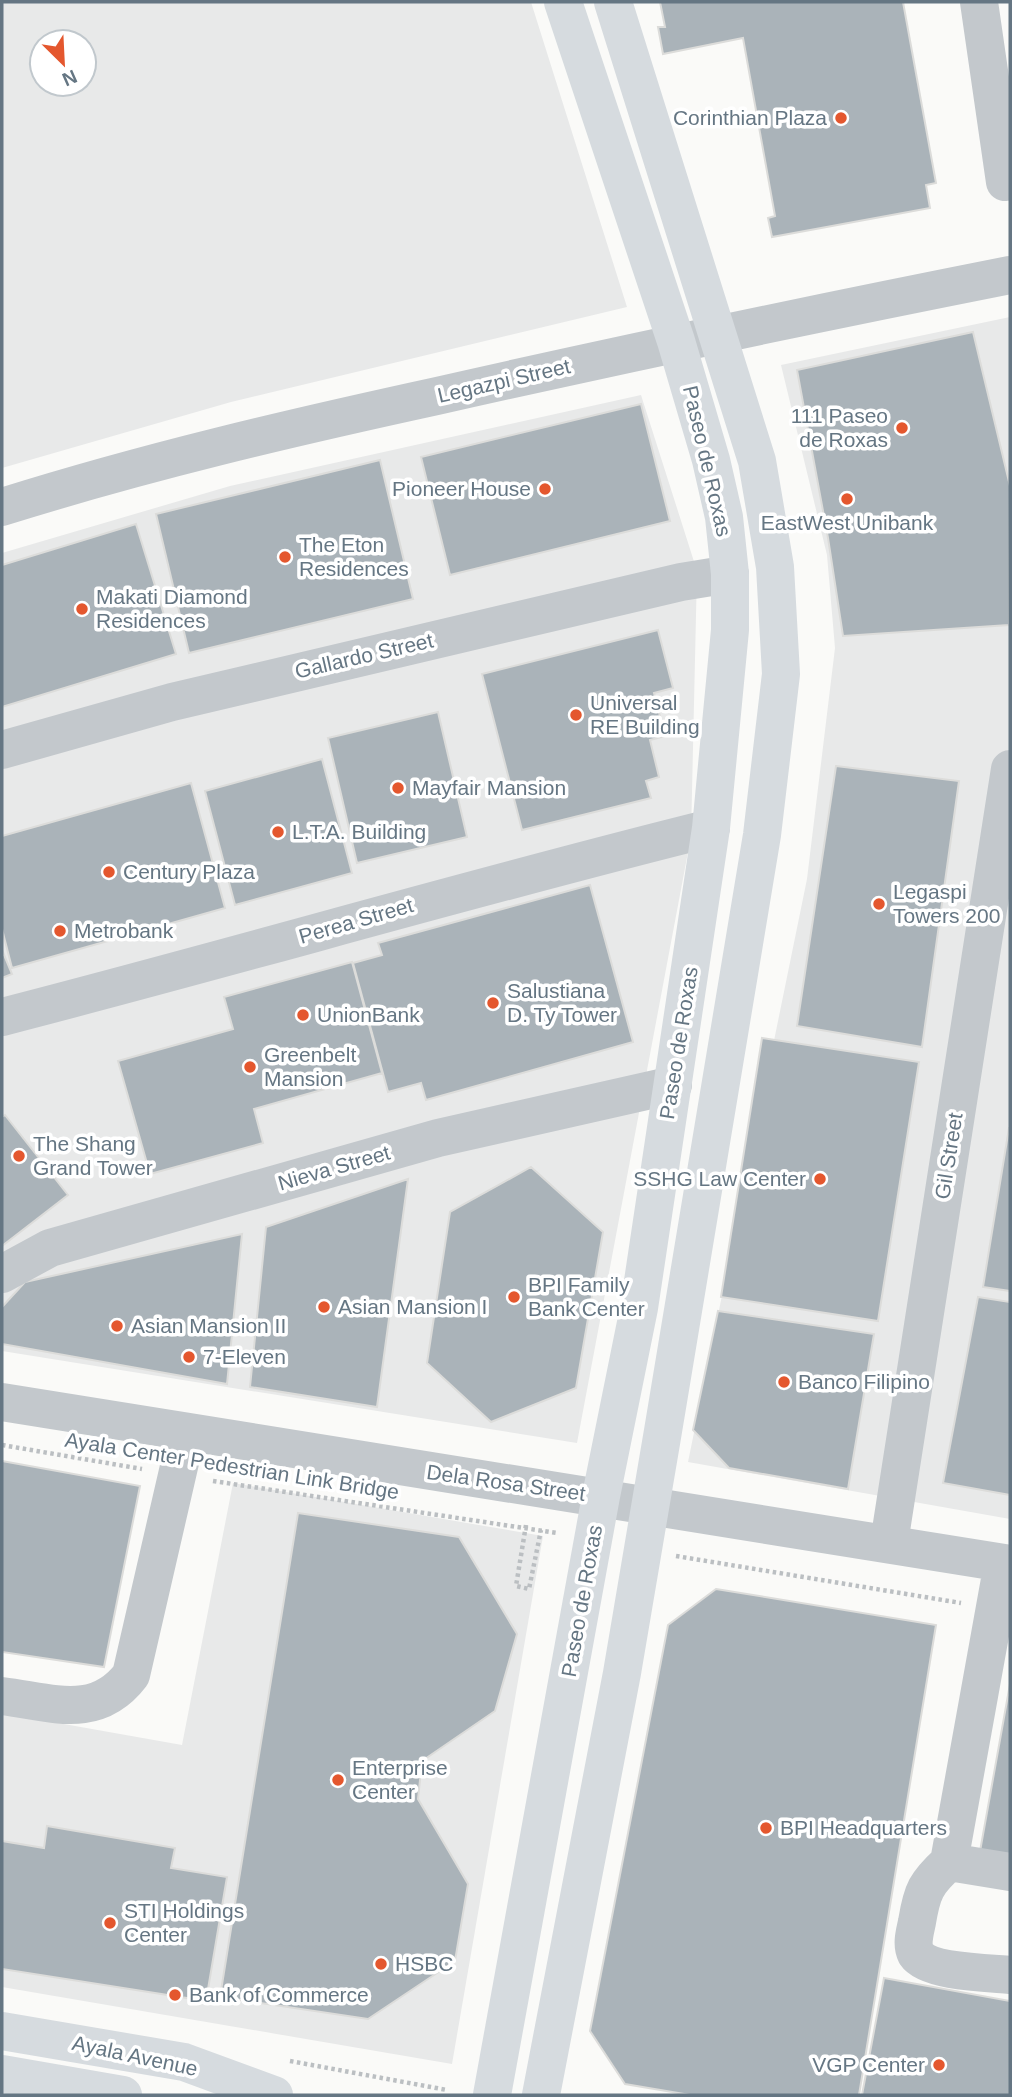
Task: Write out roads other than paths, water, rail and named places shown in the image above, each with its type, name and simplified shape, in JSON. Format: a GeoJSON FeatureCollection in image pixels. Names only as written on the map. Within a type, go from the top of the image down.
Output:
{"type":"FeatureCollection","features":[{"type":"Feature","properties":{"kind":"main road","name":"Paseo de Roxas"},"geometry":{"type":"LineString","coordinates":[[492,2095],[601,1496],[639,1308],[711,828],[727,671],[730,574],[719,494],[676,341],[563,2]]}},
{"type":"Feature","properties":{"kind":"main road"},"geometry":{"type":"LineString","coordinates":[[541,2095],[622,1673],[762,835],[781,674],[780,621],[768,514],[757,461],[613,2]]}},
{"type":"Feature","properties":{"kind":"main road","name":"Ayala Avenue"},"geometry":{"type":"LineString","coordinates":[[2,2031],[184,2062],[262,2095]]}},
{"type":"Feature","properties":{"kind":"main road","name":"Ayala Avenue"},"geometry":{"type":"LineString","coordinates":[[2,2074],[123,2095]]}},
{"type":"Feature","properties":{"kind":"street"},"geometry":{"type":"LineString","coordinates":[[979,2],[1005,182],[1010,181]]}},
{"type":"Feature","properties":{"kind":"street","name":"Legazpi Street"},"geometry":{"type":"LineString","coordinates":[[2,507],[87,480],[264,434],[676,341],[1008,285]]}},
{"type":"Feature","properties":{"kind":"street","name":"Gallardo Street"},"geometry":{"type":"LineString","coordinates":[[2,750],[172,702],[681,582],[730,574]]}},
{"type":"Feature","properties":{"kind":"street","name":"Gil Street"},"geometry":{"type":"LineString","coordinates":[[889,1544],[1010,768]]}},
{"type":"Feature","properties":{"kind":"street","name":"Perea Street"},"geometry":{"type":"LineString","coordinates":[[2,1017],[178,972],[524,874],[711,828]]}},
{"type":"Feature","properties":{"kind":"street","name":"Nieva Street"},"geometry":{"type":"LineString","coordinates":[[2,1274],[50,1248],[438,1138],[673,1085]]}},
{"type":"Feature","properties":{"kind":"street","name":"Dela Rosa Street"},"geometry":{"type":"LineString","coordinates":[[2,1402],[388,1466],[601,1496],[1007,1563]]}},
{"type":"Feature","properties":{"kind":"street"},"geometry":{"type":"LineString","coordinates":[[2,1696],[76,1705],[97,1703],[119,1690],[131,1675],[187,1432]]}},
{"type":"Feature","properties":{"kind":"street"},"geometry":{"type":"LineString","coordinates":[[1007,1563],[960,1726],[949,1862],[921,1894],[913,1944],[917,1954],[925,1962],[945,1968],[1010,1975]]}},
{"type":"Feature","properties":{"kind":"street"},"geometry":{"type":"LineString","coordinates":[[949,1862],[1010,1872]]}},
{"type":"Feature","properties":{"kind":"place","name":"Corinthian Plaza"},"geometry":{"type":"Point","coordinates":[841,118]}},
{"type":"Feature","properties":{"kind":"place","name":"111 Paseo de Roxas"},"geometry":{"type":"Point","coordinates":[902,428]}},
{"type":"Feature","properties":{"kind":"place","name":"Pioneer House"},"geometry":{"type":"Point","coordinates":[545,489]}},
{"type":"Feature","properties":{"kind":"place","name":"EastWest Unibank"},"geometry":{"type":"Point","coordinates":[847,499]}},
{"type":"Feature","properties":{"kind":"place","name":"The Eton Residences"},"geometry":{"type":"Point","coordinates":[285,557]}},
{"type":"Feature","properties":{"kind":"place","name":"Makati Diamond Residences"},"geometry":{"type":"Point","coordinates":[82,609]}},
{"type":"Feature","properties":{"kind":"place","name":"Universal RE Building"},"geometry":{"type":"Point","coordinates":[576,715]}},
{"type":"Feature","properties":{"kind":"place","name":"Mayfair Mansion"},"geometry":{"type":"Point","coordinates":[398,788]}},
{"type":"Feature","properties":{"kind":"place","name":"L.T.A. Building"},"geometry":{"type":"Point","coordinates":[278,832]}},
{"type":"Feature","properties":{"kind":"place","name":"Century Plaza"},"geometry":{"type":"Point","coordinates":[109,872]}},
{"type":"Feature","properties":{"kind":"place","name":"Legaspi Towers 200"},"geometry":{"type":"Point","coordinates":[879,904]}},
{"type":"Feature","properties":{"kind":"place","name":"Metrobank"},"geometry":{"type":"Point","coordinates":[60,931]}},
{"type":"Feature","properties":{"kind":"place","name":"Salustiana D. Ty Tower"},"geometry":{"type":"Point","coordinates":[493,1003]}},
{"type":"Feature","properties":{"kind":"place","name":"UnionBank"},"geometry":{"type":"Point","coordinates":[303,1015]}},
{"type":"Feature","properties":{"kind":"place","name":"Greenbelt Mansion"},"geometry":{"type":"Point","coordinates":[250,1067]}},
{"type":"Feature","properties":{"kind":"place","name":"The Shang Grand Tower"},"geometry":{"type":"Point","coordinates":[19,1156]}},
{"type":"Feature","properties":{"kind":"place","name":"SSHG Law Center"},"geometry":{"type":"Point","coordinates":[820,1179]}},
{"type":"Feature","properties":{"kind":"place","name":"BPI Family Bank Center"},"geometry":{"type":"Point","coordinates":[514,1297]}},
{"type":"Feature","properties":{"kind":"place","name":"Asian Mansion I"},"geometry":{"type":"Point","coordinates":[324,1307]}},
{"type":"Feature","properties":{"kind":"place","name":"Asian Mansion II"},"geometry":{"type":"Point","coordinates":[117,1326]}},
{"type":"Feature","properties":{"kind":"place","name":"7-Eleven"},"geometry":{"type":"Point","coordinates":[189,1357]}},
{"type":"Feature","properties":{"kind":"place","name":"Banco Filipino"},"geometry":{"type":"Point","coordinates":[784,1382]}},
{"type":"Feature","properties":{"kind":"place","name":"Enterprise Center"},"geometry":{"type":"Point","coordinates":[338,1780]}},
{"type":"Feature","properties":{"kind":"place","name":"BPI Headquarters"},"geometry":{"type":"Point","coordinates":[766,1828]}},
{"type":"Feature","properties":{"kind":"place","name":"STI Holdings Center"},"geometry":{"type":"Point","coordinates":[110,1923]}},
{"type":"Feature","properties":{"kind":"place","name":"HSBC"},"geometry":{"type":"Point","coordinates":[381,1964]}},
{"type":"Feature","properties":{"kind":"place","name":"Bank of Commerce"},"geometry":{"type":"Point","coordinates":[175,1995]}},
{"type":"Feature","properties":{"kind":"place","name":"VGP Center"},"geometry":{"type":"Point","coordinates":[939,2065]}}]}
